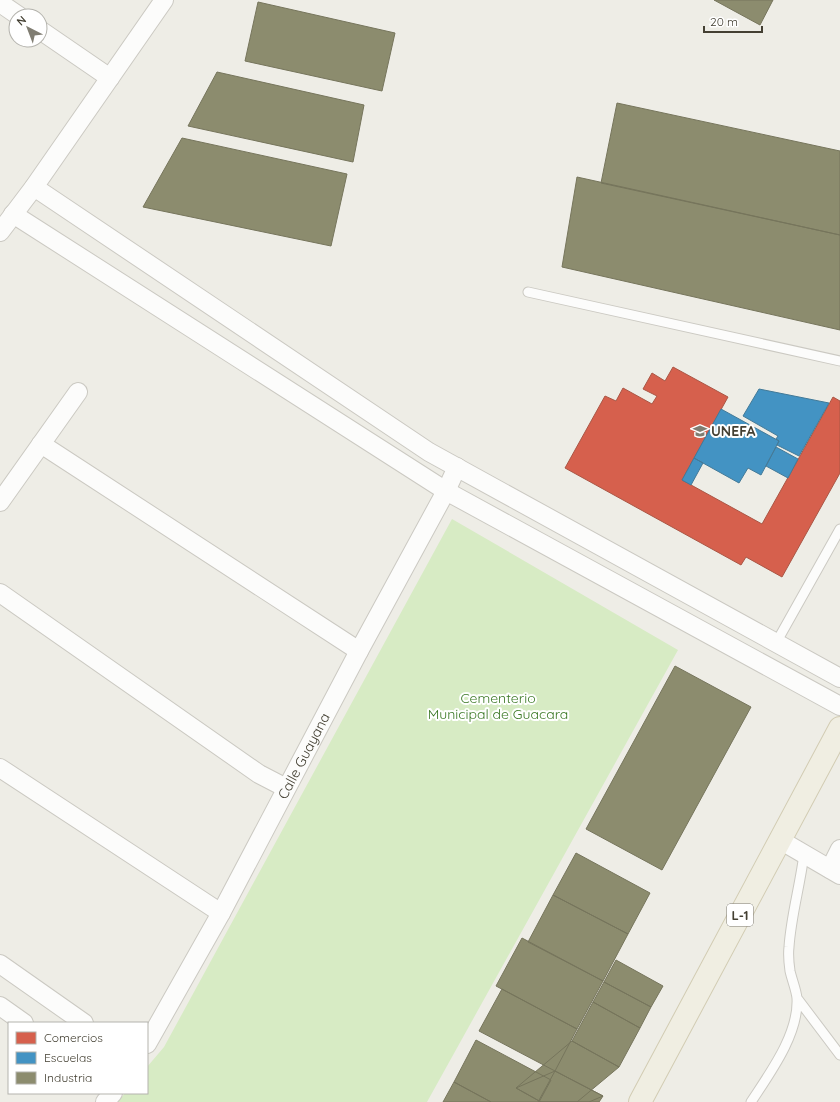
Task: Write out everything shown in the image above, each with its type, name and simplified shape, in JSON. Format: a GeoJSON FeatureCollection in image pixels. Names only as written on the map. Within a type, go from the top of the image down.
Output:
{"type":"FeatureCollection","features":[{"type":"Feature","properties":{"kind":"main road","name":"L-1"},"geometry":{"type":"LineString","coordinates":[[640,1102],[840,728]]}},
{"type":"Feature","properties":{"kind":"street"},"geometry":{"type":"LineString","coordinates":[[0,232],[34,187],[164,0]]}},
{"type":"Feature","properties":{"kind":"street"},"geometry":{"type":"LineString","coordinates":[[48,35],[110,78]]}},
{"type":"Feature","properties":{"kind":"street"},"geometry":{"type":"LineString","coordinates":[[34,187],[429,452],[840,678]]}},
{"type":"Feature","properties":{"kind":"street"},"geometry":{"type":"LineString","coordinates":[[13,214],[446,491],[840,706]]}},
{"type":"Feature","properties":{"kind":"street"},"geometry":{"type":"LineString","coordinates":[[0,502],[78,392]]}},
{"type":"Feature","properties":{"kind":"street"},"geometry":{"type":"LineString","coordinates":[[41,444],[359,650]]}},
{"type":"Feature","properties":{"kind":"street","name":"Calle Guayana"},"geometry":{"type":"LineString","coordinates":[[148,1042],[221,913],[359,650],[446,491],[457,467]]}},
{"type":"Feature","properties":{"kind":"street"},"geometry":{"type":"LineString","coordinates":[[0,593],[259,774],[286,788]]}},
{"type":"Feature","properties":{"kind":"street"},"geometry":{"type":"LineString","coordinates":[[0,768],[221,913]]}},
{"type":"Feature","properties":{"kind":"street"},"geometry":{"type":"LineString","coordinates":[[780,840],[835,872],[840,849]]}},
{"type":"Feature","properties":{"kind":"street"},"geometry":{"type":"LineString","coordinates":[[0,964],[83,1022]]}},
{"type":"Feature","properties":{"kind":"street"},"geometry":{"type":"LineString","coordinates":[[0,1006],[23,1022]]}},
{"type":"Feature","properties":{"kind":"street"},"geometry":{"type":"LineString","coordinates":[[105,1102],[112,1094]]}},
{"type":"Feature","properties":{"kind":"lane"},"geometry":{"type":"LineString","coordinates":[[528,292],[840,361]]}},
{"type":"Feature","properties":{"kind":"lane"},"geometry":{"type":"LineString","coordinates":[[776,643],[840,529]]}},
{"type":"Feature","properties":{"kind":"lane"},"geometry":{"type":"LineString","coordinates":[[751,1102],[771,1071],[795,1021],[797,998],[790,970],[790,927],[799,889],[804,854]]}},
{"type":"Feature","properties":{"kind":"lane"},"geometry":{"type":"LineString","coordinates":[[797,998],[840,1055]]}},
{"type":"Feature","properties":{"kind":"green space","name":"Cementerio Municipal de Guacara"},"geometry":{"type":"Polygon","coordinates":[[[452,519],[678,650],[427,1102],[118,1102],[124,1094],[148,1094],[148,1066],[164,1047],[452,519]]]}},
{"type":"Feature","properties":{"kind":"building: Comercios"},"geometry":{"type":"Polygon","coordinates":[[[673,367],[728,397],[682,480],[762,524],[833,397],[840,401],[840,473],[782,577],[746,557],[741,565],[565,468],[605,396],[616,401],[623,388],[652,404],[657,396],[643,389],[652,373],[665,381],[673,367]]]}},
{"type":"Feature","properties":{"kind":"building: Escuelas"},"geometry":{"type":"Polygon","coordinates":[[[759,389],[829,403],[799,456],[777,445],[779,441],[776,439],[778,436],[743,416],[759,389]]]}},
{"type":"Feature","properties":{"kind":"building: Escuelas"},"geometry":{"type":"Polygon","coordinates":[[[721,409],[779,441],[761,475],[748,468],[739,483],[694,458],[721,409]]]}},
{"type":"Feature","properties":{"kind":"building: Escuelas"},"geometry":{"type":"Polygon","coordinates":[[[776,447],[798,459],[788,478],[766,466],[776,447]]]}},
{"type":"Feature","properties":{"kind":"building: Escuelas"},"geometry":{"type":"Polygon","coordinates":[[[694,458],[703,463],[691,485],[682,480],[694,458]]]}},
{"type":"Feature","properties":{"kind":"building: Industria"},"geometry":{"type":"Polygon","coordinates":[[[714,0],[773,0],[760,25],[714,0]]]}},
{"type":"Feature","properties":{"kind":"building: Industria"},"geometry":{"type":"Polygon","coordinates":[[[258,2],[395,33],[382,91],[245,61],[258,2]]]}},
{"type":"Feature","properties":{"kind":"building: Industria"},"geometry":{"type":"Polygon","coordinates":[[[217,72],[364,105],[353,162],[188,126],[217,72]]]}},
{"type":"Feature","properties":{"kind":"building: Industria"},"geometry":{"type":"Polygon","coordinates":[[[617,103],[840,151],[840,235],[601,183],[617,103]]]}},
{"type":"Feature","properties":{"kind":"building: Industria"},"geometry":{"type":"Polygon","coordinates":[[[182,138],[347,174],[331,246],[143,207],[182,138]]]}},
{"type":"Feature","properties":{"kind":"building: Industria"},"geometry":{"type":"Polygon","coordinates":[[[577,177],[840,235],[840,330],[562,267],[577,177]]]}},
{"type":"Feature","properties":{"kind":"building: Industria"},"geometry":{"type":"Polygon","coordinates":[[[675,666],[751,707],[662,870],[586,829],[675,666]]]}},
{"type":"Feature","properties":{"kind":"building: Industria"},"geometry":{"type":"Polygon","coordinates":[[[576,853],[650,893],[628,934],[553,895],[576,853]]]}},
{"type":"Feature","properties":{"kind":"building: Industria"},"geometry":{"type":"Polygon","coordinates":[[[553,895],[628,934],[603,981],[528,942],[553,895]]]}},
{"type":"Feature","properties":{"kind":"building: Industria"},"geometry":{"type":"Polygon","coordinates":[[[522,938],[603,981],[577,1029],[496,986],[522,938]]]}},
{"type":"Feature","properties":{"kind":"building: Industria"},"geometry":{"type":"Polygon","coordinates":[[[616,960],[663,986],[651,1007],[604,982],[616,960]]]}},
{"type":"Feature","properties":{"kind":"building: Industria"},"geometry":{"type":"Polygon","coordinates":[[[604,982],[651,1007],[640,1028],[593,1002],[604,982]]]}},
{"type":"Feature","properties":{"kind":"building: Industria"},"geometry":{"type":"Polygon","coordinates":[[[502,989],[577,1029],[555,1071],[479,1031],[502,989]]]}},
{"type":"Feature","properties":{"kind":"building: Industria"},"geometry":{"type":"Polygon","coordinates":[[[593,1002],[640,1028],[619,1067],[572,1041],[593,1002]]]}},
{"type":"Feature","properties":{"kind":"building: Industria"},"geometry":{"type":"Polygon","coordinates":[[[476,1040],[551,1080],[539,1102],[491,1102],[454,1082],[476,1040]]]}},
{"type":"Feature","properties":{"kind":"building: Industria"},"geometry":{"type":"Polygon","coordinates":[[[572,1041],[619,1067],[577,1102],[541,1102],[516,1088],[572,1041]]]}},
{"type":"Feature","properties":{"kind":"building: Industria"},"geometry":{"type":"Polygon","coordinates":[[[555,1071],[603,1096],[589,1102],[541,1102],[516,1088],[555,1071]]]}},
{"type":"Feature","properties":{"kind":"building: Industria"},"geometry":{"type":"Polygon","coordinates":[[[555,1071],[603,1096],[599,1102],[538,1102],[555,1071]]]}},
{"type":"Feature","properties":{"kind":"building: Industria"},"geometry":{"type":"Polygon","coordinates":[[[454,1082],[491,1102],[443,1102],[454,1082]]]}},
{"type":"Feature","properties":{"kind":"place","name":"UNEFA"},"geometry":{"type":"Point","coordinates":[700,431]}}]}
